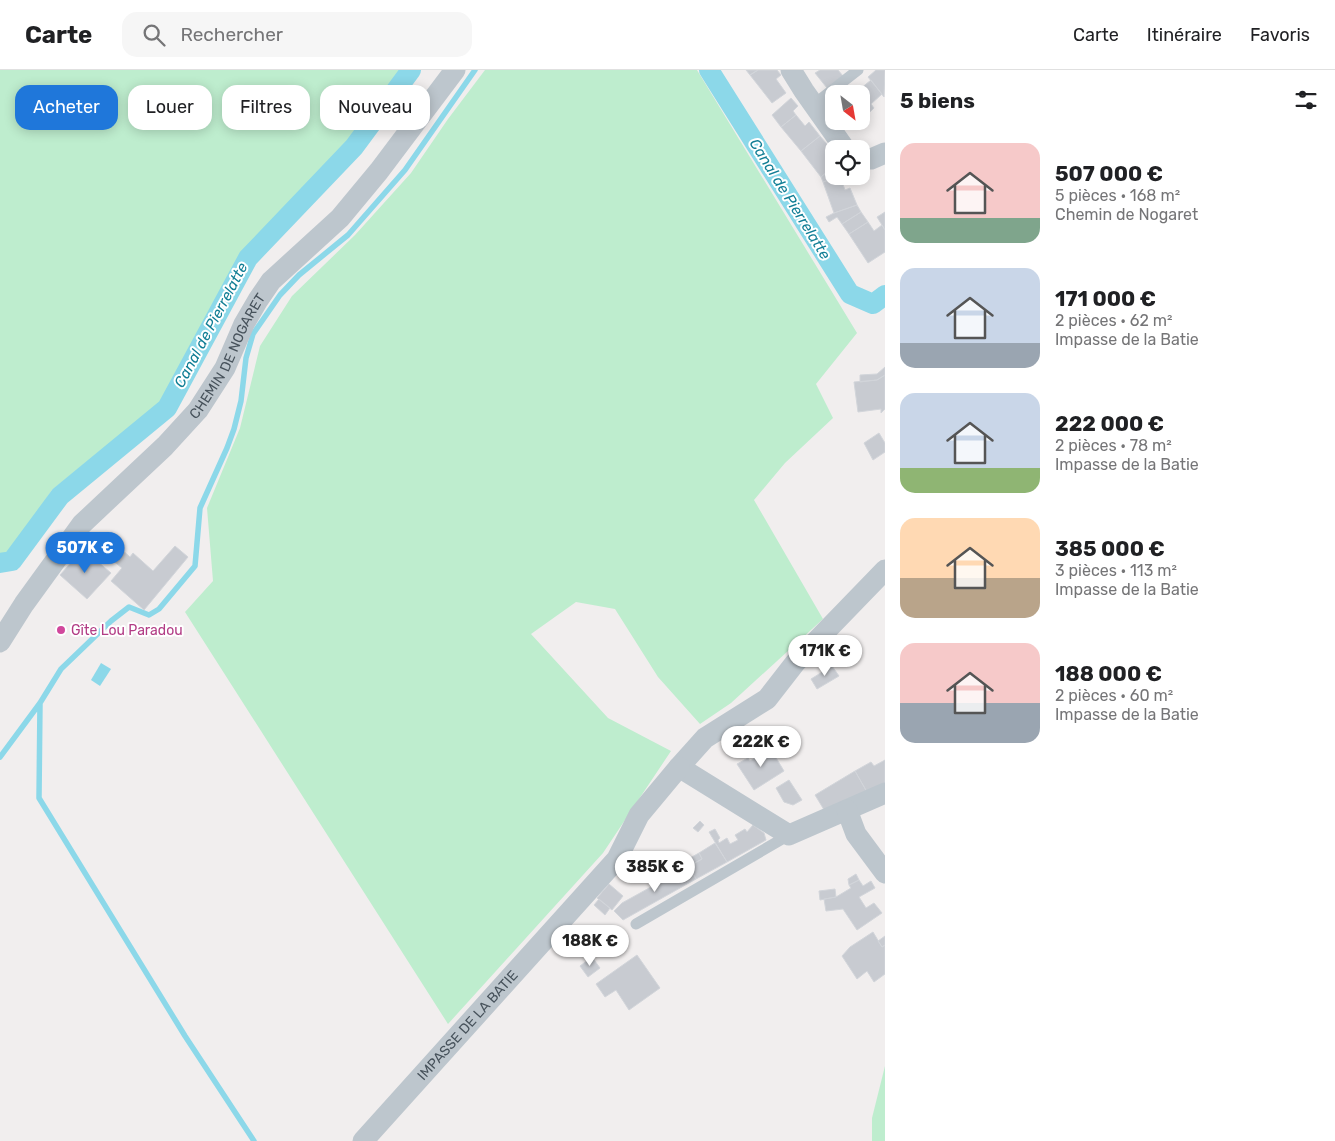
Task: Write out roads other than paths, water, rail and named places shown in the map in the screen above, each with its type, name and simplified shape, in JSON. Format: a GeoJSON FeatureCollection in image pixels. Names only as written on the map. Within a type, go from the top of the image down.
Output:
{"type":"FeatureCollection","features":[{"type":"Feature","properties":{"kind":"street","name":"CHEMIN DE NOGARET"},"geometry":{"type":"LineString","coordinates":[[0,642],[8,614],[82,524],[165,446],[198,410],[225,368],[244,324],[271,281],[340,218],[385,163],[455,70]]}},
{"type":"Feature","properties":{"kind":"street"},"geometry":{"type":"LineString","coordinates":[[791,70],[839,140]]}},
{"type":"Feature","properties":{"kind":"street"},"geometry":{"type":"LineString","coordinates":[[870,159],[885,153]]}},
{"type":"Feature","properties":{"kind":"street","name":"IMPASSE DE LA BATIE"},"geometry":{"type":"LineString","coordinates":[[363,1141],[617,859],[639,815],[705,738],[767,699],[795,663],[885,570]]}},
{"type":"Feature","properties":{"kind":"street"},"geometry":{"type":"LineString","coordinates":[[679,767],[789,835],[885,793]]}},
{"type":"Feature","properties":{"kind":"street"},"geometry":{"type":"LineString","coordinates":[[847,810],[856,834],[885,873]]}},
{"type":"Feature","properties":{"kind":"lane"},"geometry":{"type":"LineString","coordinates":[[813,104],[858,70]]}},
{"type":"Feature","properties":{"kind":"lane"},"geometry":{"type":"LineString","coordinates":[[636,924],[789,835]]}},
{"type":"Feature","properties":{"kind":"water"},"geometry":{"type":"Polygon","coordinates":[[[101,663],[111,669],[100,686],[91,680],[101,663]]]}},
{"type":"Feature","properties":{"kind":"waterway","name":"Canal de Pierrelatte"},"geometry":{"type":"LineString","coordinates":[[0,563],[12,561],[60,496],[167,408],[248,258],[354,147],[411,70]]}},
{"type":"Feature","properties":{"kind":"waterway"},"geometry":{"type":"LineString","coordinates":[[0,757],[40,703],[61,669],[111,621],[129,607],[149,615],[159,609],[195,566],[200,508],[234,429],[241,401],[246,358],[253,334],[280,295],[299,275],[348,235],[405,170],[475,70]]}},
{"type":"Feature","properties":{"kind":"waterway","name":"Canal de Pierrelatte"},"geometry":{"type":"LineString","coordinates":[[709,70],[850,294],[873,304],[885,295]]}},
{"type":"Feature","properties":{"kind":"waterway"},"geometry":{"type":"LineString","coordinates":[[40,703],[39,798],[185,1036],[254,1141]]}},
{"type":"Feature","properties":{"kind":"place","name":"Gîte Lou Paradou"},"geometry":{"type":"Point","coordinates":[61,630]}}]}
